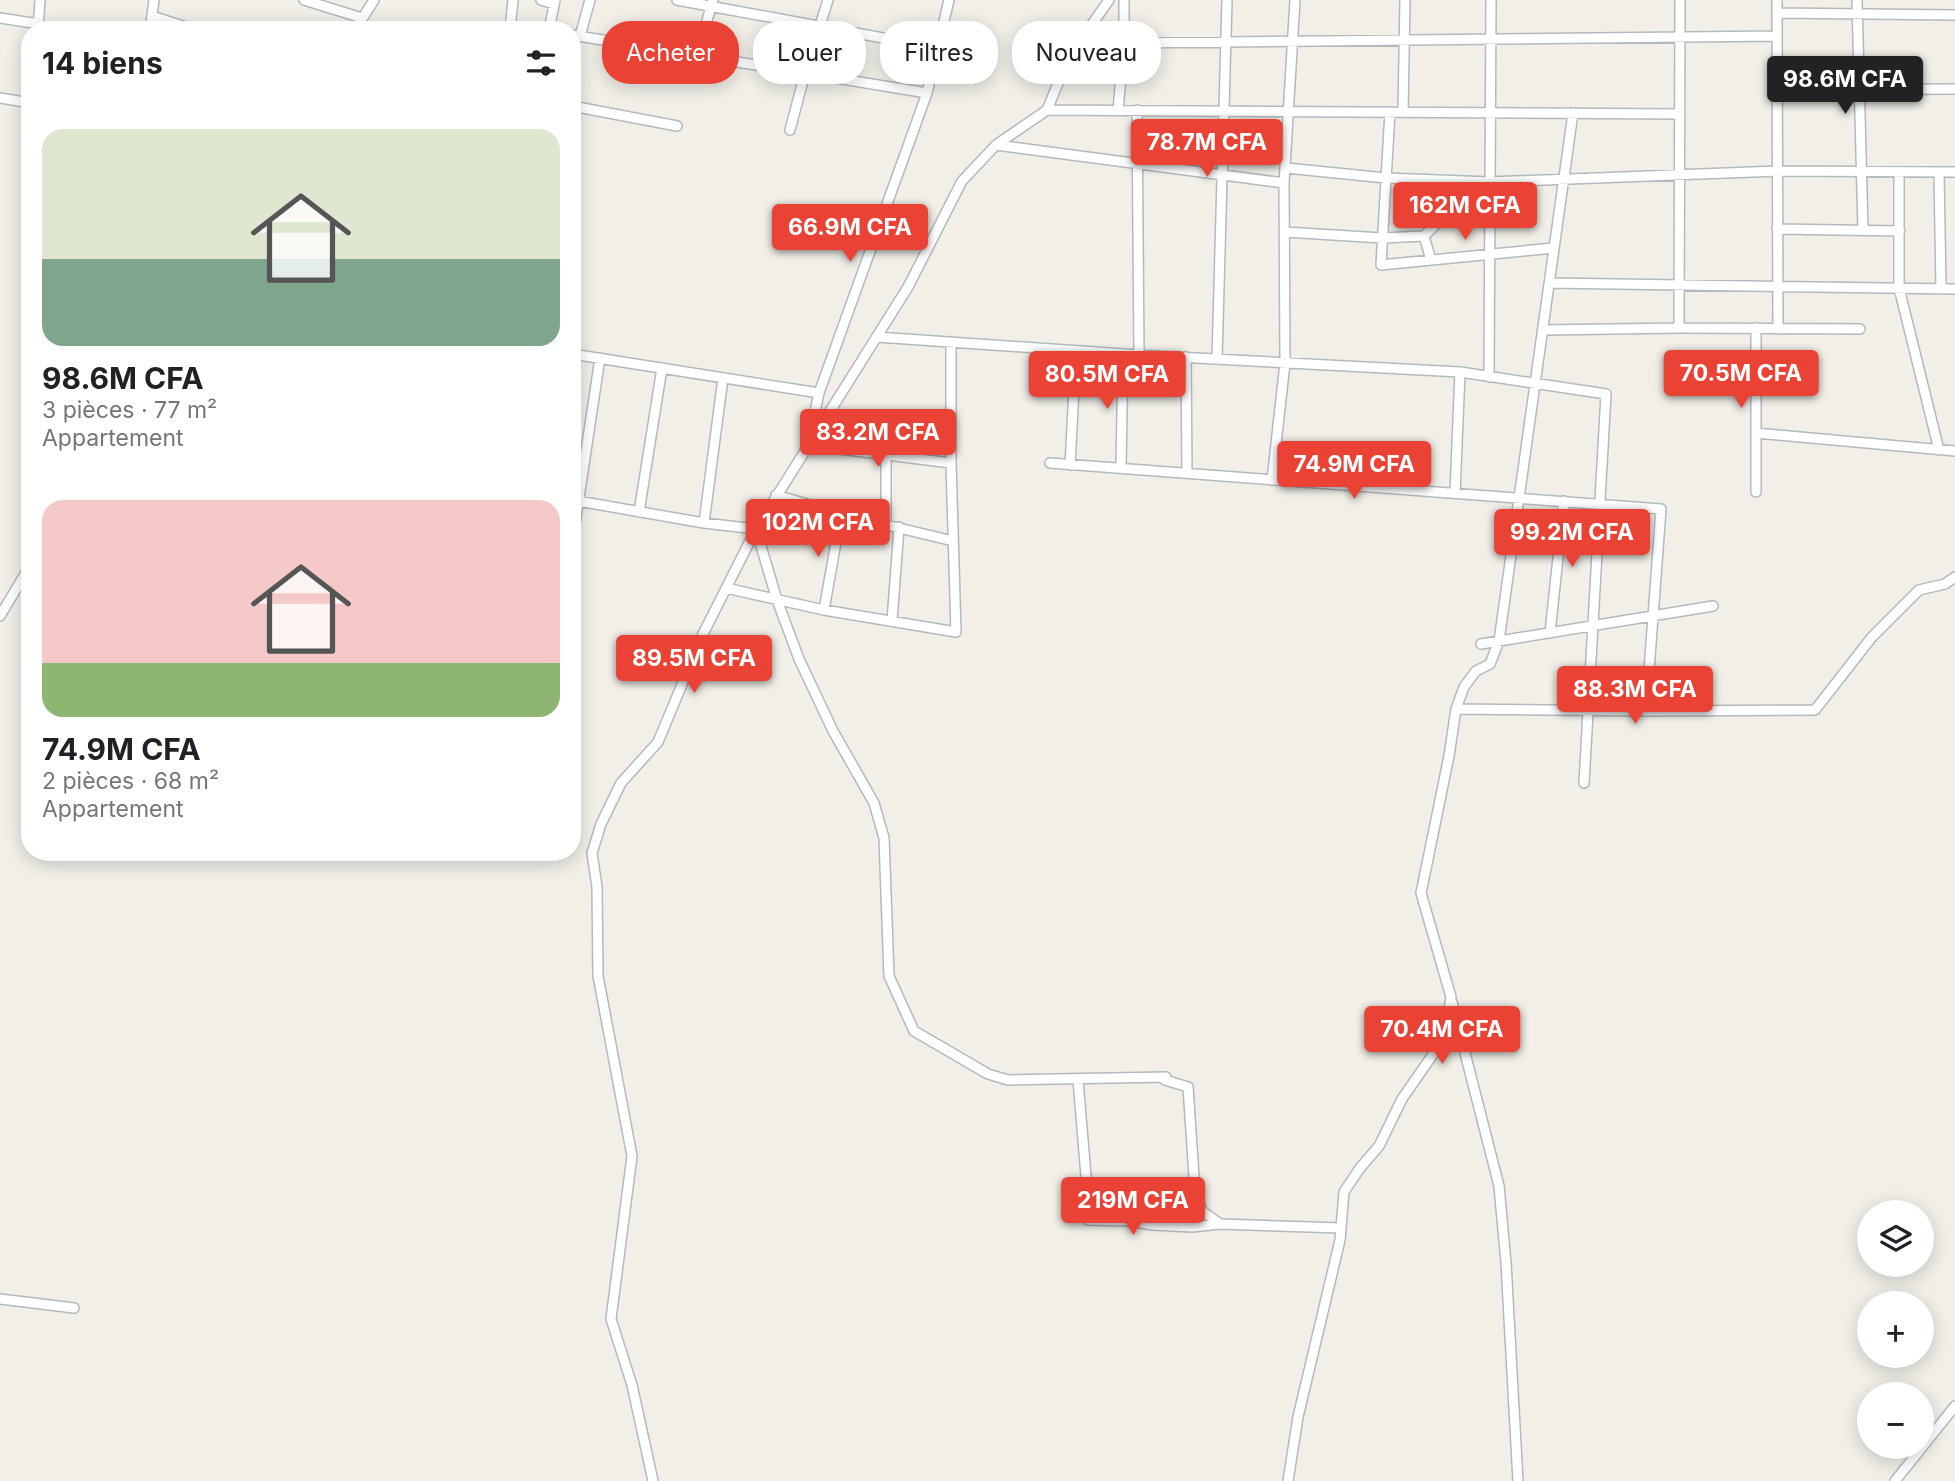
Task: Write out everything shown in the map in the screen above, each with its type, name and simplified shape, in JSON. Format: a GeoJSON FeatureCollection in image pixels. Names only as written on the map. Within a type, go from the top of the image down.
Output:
{"type":"FeatureCollection","features":[{"type":"Feature","properties":{"kind":"street"},"geometry":{"type":"LineString","coordinates":[[38,21],[40,0]]}},
{"type":"Feature","properties":{"kind":"street"},"geometry":{"type":"LineString","coordinates":[[151,21],[154,0]]}},
{"type":"Feature","properties":{"kind":"street"},"geometry":{"type":"LineString","coordinates":[[304,0],[362,18]]}},
{"type":"Feature","properties":{"kind":"street"},"geometry":{"type":"LineString","coordinates":[[360,21],[374,0]]}},
{"type":"Feature","properties":{"kind":"street"},"geometry":{"type":"LineString","coordinates":[[511,21],[513,0]]}},
{"type":"Feature","properties":{"kind":"street"},"geometry":{"type":"LineString","coordinates":[[541,0],[555,2],[551,21]]}},
{"type":"Feature","properties":{"kind":"street"},"geometry":{"type":"LineString","coordinates":[[581,22],[590,0]]}},
{"type":"Feature","properties":{"kind":"street"},"geometry":{"type":"LineString","coordinates":[[677,0],[712,3],[793,21]]}},
{"type":"Feature","properties":{"kind":"street"},"geometry":{"type":"LineString","coordinates":[[822,21],[828,0]]}},
{"type":"Feature","properties":{"kind":"street"},"geometry":{"type":"LineString","coordinates":[[943,21],[948,0]]}},
{"type":"Feature","properties":{"kind":"street"},"geometry":{"type":"LineString","coordinates":[[653,1481],[632,1385],[611,1319],[632,1156],[598,976],[597,887],[592,853],[601,824],[621,783],[658,742],[703,634],[757,529],[908,287],[962,181],[996,145],[1047,110],[1069,57],[1109,0]]}},
{"type":"Feature","properties":{"kind":"street"},"geometry":{"type":"LineString","coordinates":[[1124,0],[1124,21]]}},
{"type":"Feature","properties":{"kind":"street"},"geometry":{"type":"LineString","coordinates":[[1217,359],[1227,0]]}},
{"type":"Feature","properties":{"kind":"street"},"geometry":{"type":"LineString","coordinates":[[1272,480],[1285,363],[1284,183],[1295,0]]}},
{"type":"Feature","properties":{"kind":"street"},"geometry":{"type":"LineString","coordinates":[[1403,112],[1405,0]]}},
{"type":"Feature","properties":{"kind":"street"},"geometry":{"type":"LineString","coordinates":[[1489,377],[1491,0]]}},
{"type":"Feature","properties":{"kind":"street"},"geometry":{"type":"LineString","coordinates":[[1679,328],[1680,0]]}},
{"type":"Feature","properties":{"kind":"street"},"geometry":{"type":"LineString","coordinates":[[1777,0],[1777,328]]}},
{"type":"Feature","properties":{"kind":"street"},"geometry":{"type":"LineString","coordinates":[[1857,0],[1863,230]]}},
{"type":"Feature","properties":{"kind":"street"},"geometry":{"type":"LineString","coordinates":[[707,21],[712,3]]}},
{"type":"Feature","properties":{"kind":"street"},"geometry":{"type":"LineString","coordinates":[[1777,13],[1955,15]]}},
{"type":"Feature","properties":{"kind":"street"},"geometry":{"type":"LineString","coordinates":[[152,16],[167,21]]}},
{"type":"Feature","properties":{"kind":"street"},"geometry":{"type":"LineString","coordinates":[[0,18],[21,23]]}},
{"type":"Feature","properties":{"kind":"street"},"geometry":{"type":"LineString","coordinates":[[581,36],[602,39]]}},
{"type":"Feature","properties":{"kind":"street"},"geometry":{"type":"LineString","coordinates":[[1161,43],[1777,36]]}},
{"type":"Feature","properties":{"kind":"street"},"geometry":{"type":"LineString","coordinates":[[866,83],[927,93]]}},
{"type":"Feature","properties":{"kind":"street"},"geometry":{"type":"LineString","coordinates":[[790,130],[802,84]]}},
{"type":"Feature","properties":{"kind":"street"},"geometry":{"type":"LineString","coordinates":[[808,445],[819,393],[929,84]]}},
{"type":"Feature","properties":{"kind":"street"},"geometry":{"type":"LineString","coordinates":[[1118,110],[1120,84]]}},
{"type":"Feature","properties":{"kind":"street"},"geometry":{"type":"LineString","coordinates":[[1777,90],[1955,89]]}},
{"type":"Feature","properties":{"kind":"street"},"geometry":{"type":"LineString","coordinates":[[0,98],[21,102]]}},
{"type":"Feature","properties":{"kind":"street"},"geometry":{"type":"LineString","coordinates":[[581,108],[677,126]]}},
{"type":"Feature","properties":{"kind":"street"},"geometry":{"type":"LineString","coordinates":[[1047,110],[1679,114]]}},
{"type":"Feature","properties":{"kind":"street"},"geometry":{"type":"LineString","coordinates":[[1137,110],[1139,355]]}},
{"type":"Feature","properties":{"kind":"street"},"geometry":{"type":"LineString","coordinates":[[1390,112],[1381,265],[1553,248]]}},
{"type":"Feature","properties":{"kind":"street"},"geometry":{"type":"LineString","coordinates":[[1518,1481],[1499,1186],[1422,893],[1456,709],[1464,687],[1476,671],[1490,664],[1499,641],[1573,113]]}},
{"type":"Feature","properties":{"kind":"street"},"geometry":{"type":"LineString","coordinates":[[996,145],[1284,183]]}},
{"type":"Feature","properties":{"kind":"street"},"geometry":{"type":"LineString","coordinates":[[1286,167],[1386,178],[1490,182],[1777,171],[1955,172]]}},
{"type":"Feature","properties":{"kind":"street"},"geometry":{"type":"LineString","coordinates":[[1899,172],[1899,288],[1938,450]]}},
{"type":"Feature","properties":{"kind":"street"},"geometry":{"type":"LineString","coordinates":[[1939,172],[1941,288]]}},
{"type":"Feature","properties":{"kind":"street"},"geometry":{"type":"LineString","coordinates":[[1285,232],[1382,237],[1424,236],[1453,208],[1490,211]]}},
{"type":"Feature","properties":{"kind":"street"},"geometry":{"type":"LineString","coordinates":[[1777,229],[1900,231]]}},
{"type":"Feature","properties":{"kind":"street"},"geometry":{"type":"LineString","coordinates":[[1424,236],[1431,260]]}},
{"type":"Feature","properties":{"kind":"street"},"geometry":{"type":"LineString","coordinates":[[1550,283],[1955,289]]}},
{"type":"Feature","properties":{"kind":"street"},"geometry":{"type":"LineString","coordinates":[[1756,328],[1756,492]]}},
{"type":"Feature","properties":{"kind":"street"},"geometry":{"type":"LineString","coordinates":[[1544,330],[1860,329]]}},
{"type":"Feature","properties":{"kind":"street"},"geometry":{"type":"LineString","coordinates":[[877,337],[1186,358],[1460,372],[1606,394],[1584,783]]}},
{"type":"Feature","properties":{"kind":"street"},"geometry":{"type":"LineString","coordinates":[[726,588],[824,610],[956,632],[951,343]]}},
{"type":"Feature","properties":{"kind":"street"},"geometry":{"type":"LineString","coordinates":[[1070,465],[1076,351]]}},
{"type":"Feature","properties":{"kind":"street"},"geometry":{"type":"LineString","coordinates":[[1121,468],[1123,354]]}},
{"type":"Feature","properties":{"kind":"street"},"geometry":{"type":"LineString","coordinates":[[581,355],[819,393]]}},
{"type":"Feature","properties":{"kind":"street"},"geometry":{"type":"LineString","coordinates":[[581,482],[600,358]]}},
{"type":"Feature","properties":{"kind":"street"},"geometry":{"type":"LineString","coordinates":[[1186,358],[1187,473]]}},
{"type":"Feature","properties":{"kind":"street"},"geometry":{"type":"LineString","coordinates":[[639,512],[662,368]]}},
{"type":"Feature","properties":{"kind":"street"},"geometry":{"type":"LineString","coordinates":[[1455,493],[1460,372]]}},
{"type":"Feature","properties":{"kind":"street"},"geometry":{"type":"LineString","coordinates":[[704,523],[723,378]]}},
{"type":"Feature","properties":{"kind":"street"},"geometry":{"type":"LineString","coordinates":[[1756,433],[1955,451]]}},
{"type":"Feature","properties":{"kind":"street"},"geometry":{"type":"LineString","coordinates":[[808,445],[951,463]]}},
{"type":"Feature","properties":{"kind":"street"},"geometry":{"type":"LineString","coordinates":[[886,456],[886,524]]}},
{"type":"Feature","properties":{"kind":"street"},"geometry":{"type":"LineString","coordinates":[[1050,463],[1661,509],[1646,711]]}},
{"type":"Feature","properties":{"kind":"street"},"geometry":{"type":"LineString","coordinates":[[776,495],[953,541]]}},
{"type":"Feature","properties":{"kind":"street"},"geometry":{"type":"LineString","coordinates":[[1550,633],[1564,501]]}},
{"type":"Feature","properties":{"kind":"street"},"geometry":{"type":"LineString","coordinates":[[581,502],[757,529]]}},
{"type":"Feature","properties":{"kind":"street"},"geometry":{"type":"LineString","coordinates":[[824,610],[841,514]]}},
{"type":"Feature","properties":{"kind":"street"},"geometry":{"type":"LineString","coordinates":[[892,621],[899,527]]}},
{"type":"Feature","properties":{"kind":"street"},"geometry":{"type":"LineString","coordinates":[[757,529],[777,600],[799,659],[833,731],[874,803],[884,838],[889,976],[914,1031],[988,1074],[1008,1080],[1166,1077],[1165,1080],[1188,1087],[1195,1191],[1202,1211],[1220,1224]]}},
{"type":"Feature","properties":{"kind":"street"},"geometry":{"type":"LineString","coordinates":[[1456,709],[1815,710],[1872,638],[1919,590],[1945,584],[1955,577]]}},
{"type":"Feature","properties":{"kind":"street"},"geometry":{"type":"LineString","coordinates":[[0,616],[21,581]]}},
{"type":"Feature","properties":{"kind":"street"},"geometry":{"type":"LineString","coordinates":[[1481,644],[1713,606]]}},
{"type":"Feature","properties":{"kind":"street"},"geometry":{"type":"LineString","coordinates":[[1288,1481],[1298,1417],[1340,1240],[1344,1192],[1378,1146],[1402,1100],[1445,1037],[1451,997]]}},
{"type":"Feature","properties":{"kind":"street"},"geometry":{"type":"LineString","coordinates":[[1077,1080],[1088,1220],[1192,1227],[1220,1224],[1341,1228]]}},
{"type":"Feature","properties":{"kind":"street"},"geometry":{"type":"LineString","coordinates":[[0,1299],[75,1308]]}},
{"type":"Feature","properties":{"kind":"street"},"geometry":{"type":"LineString","coordinates":[[1895,1481],[1955,1406]]}}]}
